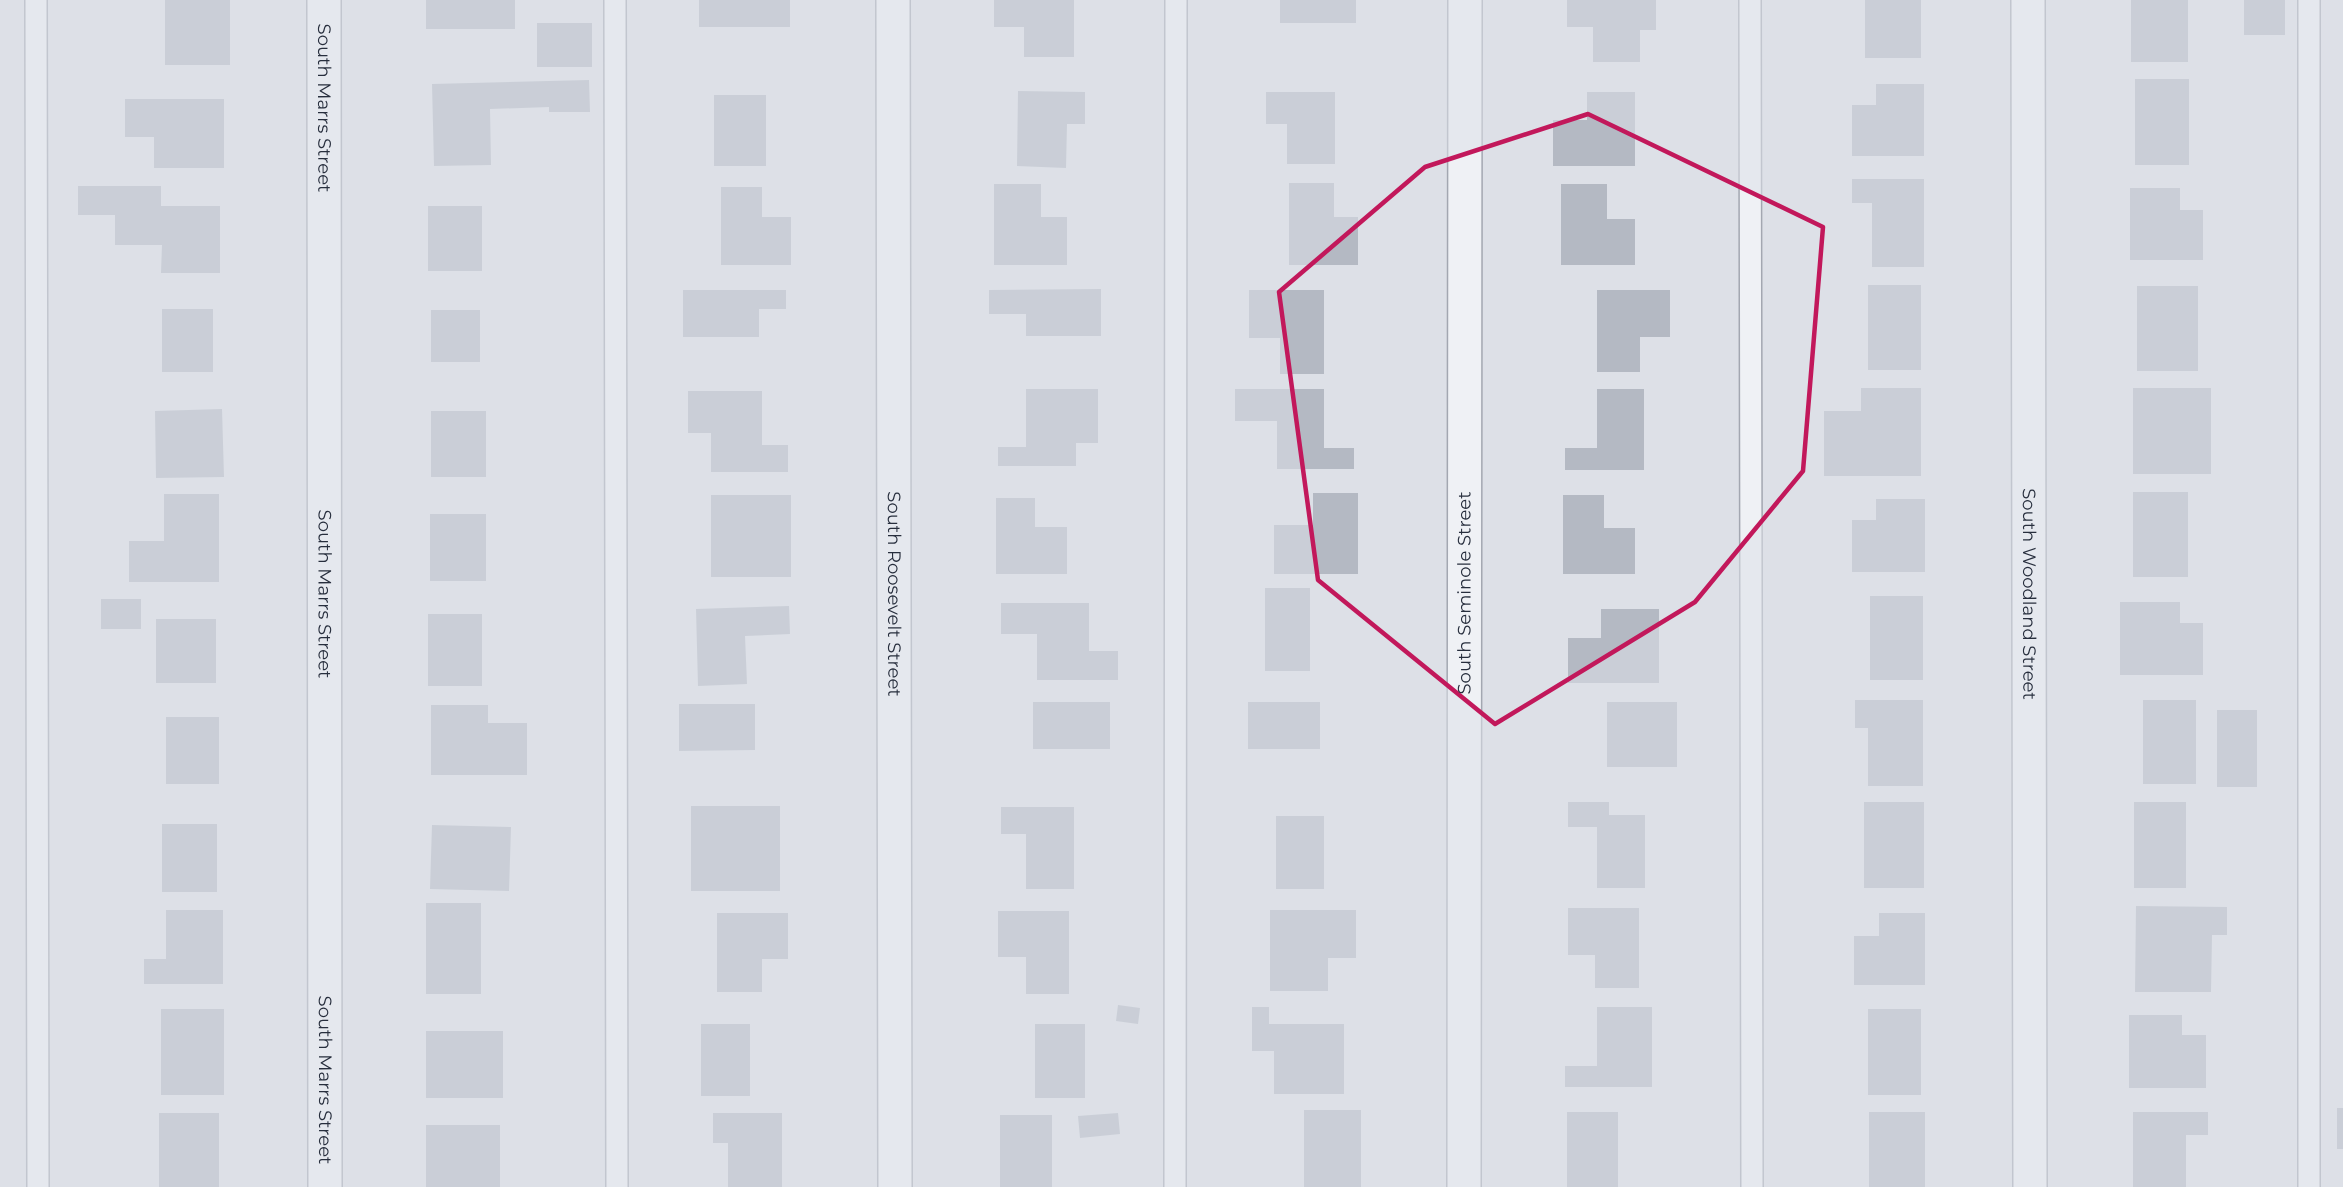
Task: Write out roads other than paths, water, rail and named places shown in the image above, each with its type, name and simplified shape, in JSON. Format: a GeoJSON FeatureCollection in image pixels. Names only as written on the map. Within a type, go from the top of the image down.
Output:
{"type":"FeatureCollection","features":[{"type":"Feature","properties":{"kind":"street","name":"South Marrs Street"},"geometry":{"type":"LineString","coordinates":[[324,0],[326,1187]]}},
{"type":"Feature","properties":{"kind":"street","name":"South Roosevelt Street"},"geometry":{"type":"LineString","coordinates":[[893,0],[895,1187]]}},
{"type":"Feature","properties":{"kind":"street","name":"South Seminole Street"},"geometry":{"type":"LineString","coordinates":[[1464,1187],[1465,0]]}},
{"type":"Feature","properties":{"kind":"street","name":"South Woodland Street"},"geometry":{"type":"LineString","coordinates":[[2028,0],[2030,1187]]}},
{"type":"Feature","properties":{"kind":"lane"},"geometry":{"type":"LineString","coordinates":[[36,0],[38,1187]]}},
{"type":"Feature","properties":{"kind":"lane"},"geometry":{"type":"LineString","coordinates":[[615,0],[616,1187]]}},
{"type":"Feature","properties":{"kind":"lane"},"geometry":{"type":"LineString","coordinates":[[1174,1187],[1176,0]]}},
{"type":"Feature","properties":{"kind":"lane"},"geometry":{"type":"LineString","coordinates":[[1750,0],[1752,1187]]}},
{"type":"Feature","properties":{"kind":"lane"},"geometry":{"type":"LineString","coordinates":[[2309,0],[2309,1187]]}}]}
